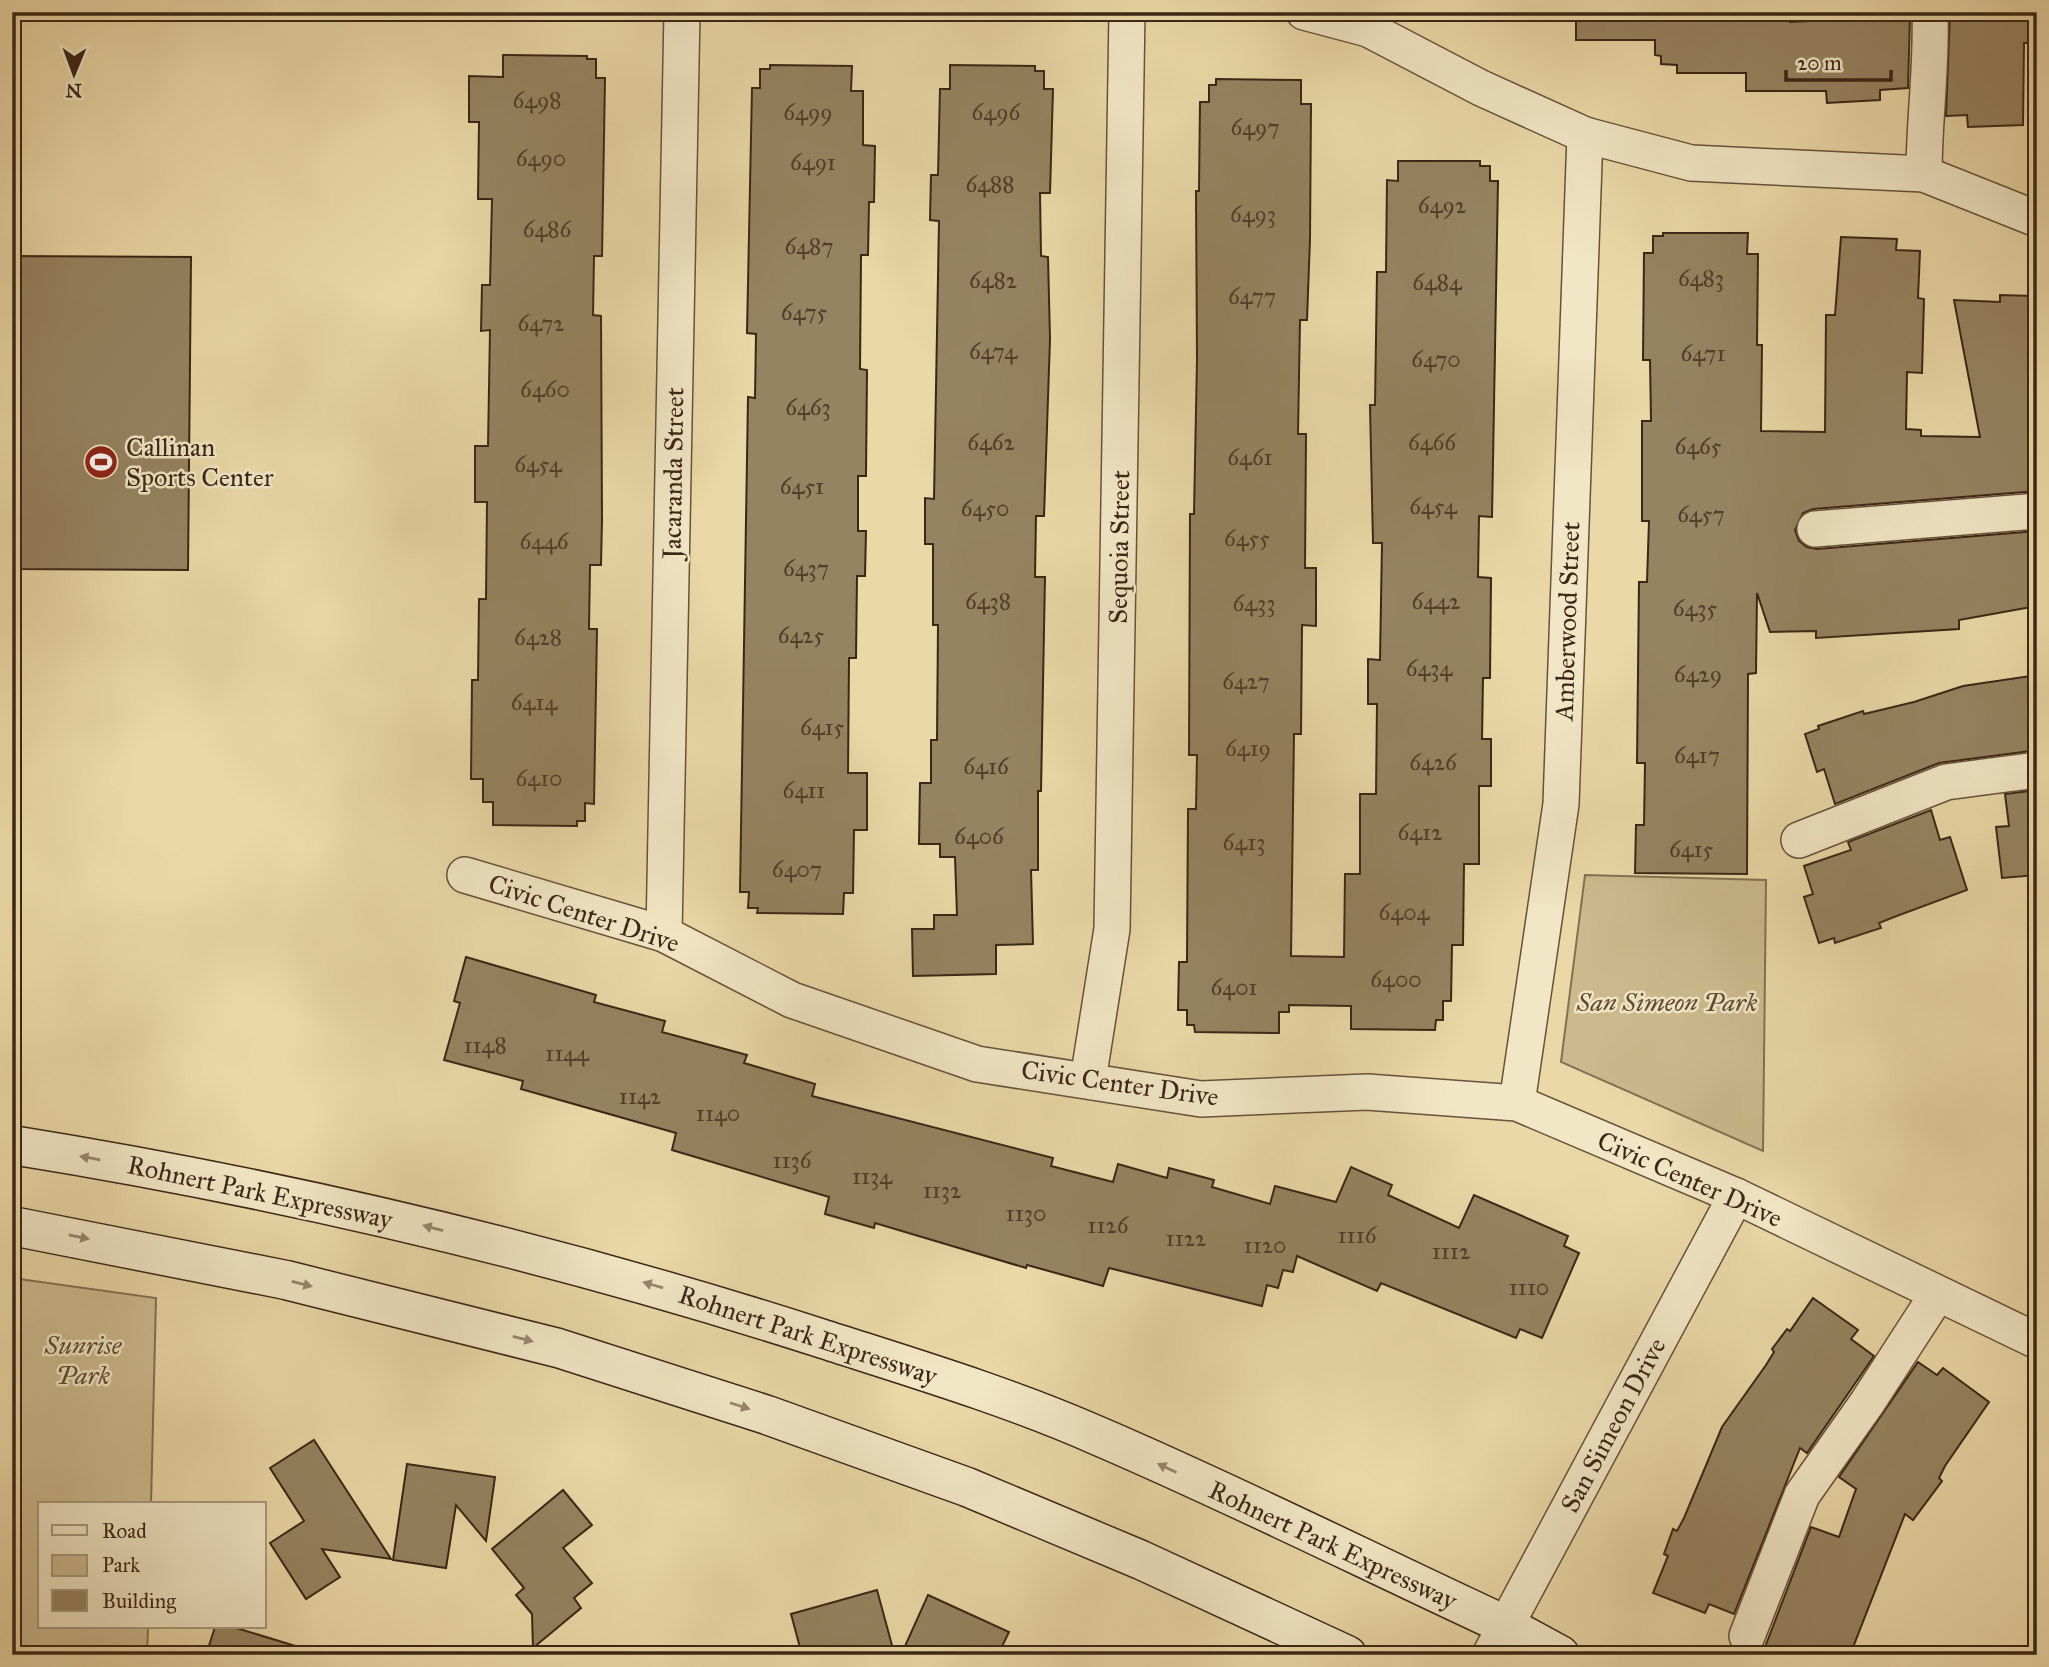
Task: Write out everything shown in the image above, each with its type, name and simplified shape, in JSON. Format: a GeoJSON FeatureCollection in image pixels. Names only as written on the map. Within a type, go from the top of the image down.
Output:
{"type":"FeatureCollection","features":[{"type":"Feature","properties":{"kind":"main road","name":"Rohnert Park Expressway"},"geometry":{"type":"LineString","coordinates":[[12,1145],[229,1182],[406,1222],[650,1284],[937,1376],[1095,1434],[1498,1640],[1560,1655]]}},
{"type":"Feature","properties":{"kind":"main road"},"geometry":{"type":"LineString","coordinates":[[12,1226],[286,1280],[558,1348],[741,1406],[967,1487],[1141,1560],[1347,1655]]}},
{"type":"Feature","properties":{"kind":"street","name":"Jacaranda Street"},"geometry":{"type":"LineString","coordinates":[[664,934],[682,12]]}},
{"type":"Feature","properties":{"kind":"street","name":"Sequoia Street"},"geometry":{"type":"LineString","coordinates":[[1088,1080],[1112,929],[1127,12]]}},
{"type":"Feature","properties":{"kind":"street"},"geometry":{"type":"LineString","coordinates":[[1304,12],[1368,29],[1481,88],[1585,135],[1691,163],[1924,174],[2037,219]]}},
{"type":"Feature","properties":{"kind":"street"},"geometry":{"type":"LineString","coordinates":[[1924,174],[1924,118],[1931,57],[1930,12]]}},
{"type":"Feature","properties":{"kind":"street","name":"Amberwood Street"},"geometry":{"type":"LineString","coordinates":[[1517,1103],[1522,1050],[1561,804],[1580,209],[1585,135]]}},
{"type":"Feature","properties":{"kind":"street"},"geometry":{"type":"LineString","coordinates":[[1815,529],[2037,511]]}},
{"type":"Feature","properties":{"kind":"street"},"geometry":{"type":"LineString","coordinates":[[1799,840],[1946,782],[2037,770]]}},
{"type":"Feature","properties":{"kind":"street","name":"Civic Center Drive"},"geometry":{"type":"LineString","coordinates":[[465,875],[664,934],[805,1004],[976,1064],[1201,1099],[1367,1092],[1517,1103],[1736,1196],[2037,1341]]}},
{"type":"Feature","properties":{"kind":"street","name":"San Simeon Drive"},"geometry":{"type":"LineString","coordinates":[[1498,1640],[1736,1196]]}},
{"type":"Feature","properties":{"kind":"street"},"geometry":{"type":"LineString","coordinates":[[1747,1636],[1801,1495],[1867,1403],[1937,1294]]}},
{"type":"Feature","properties":{"kind":"green space","name":"San Simeon Park"},"geometry":{"type":"Polygon","coordinates":[[[1585,875],[1766,880],[1763,1151],[1561,1062],[1585,875]]]}},
{"type":"Feature","properties":{"kind":"green space","name":"Sunrise Park"},"geometry":{"type":"Polygon","coordinates":[[[12,1278],[156,1298],[151,1502],[38,1502],[38,1628],[148,1628],[147,1655],[12,1655],[12,1278]]]}},
{"type":"Feature","properties":{"kind":"building"},"geometry":{"type":"Polygon","coordinates":[[[1576,12],[1790,12],[1790,22],[1910,16],[1908,88],[1880,90],[1880,100],[1827,103],[1826,91],[1746,91],[1746,73],[1677,73],[1677,65],[1661,64],[1661,56],[1655,55],[1655,40],[1576,40],[1576,12]]]}},
{"type":"Feature","properties":{"kind":"building"},"geometry":{"type":"Polygon","coordinates":[[[1950,12],[2029,12],[2030,43],[2024,43],[2023,125],[1968,127],[1967,115],[1946,116],[1950,12]]]}},
{"type":"Feature","properties":{"kind":"building"},"geometry":{"type":"Polygon","coordinates":[[[503,55],[587,56],[587,59],[596,59],[596,78],[605,78],[602,256],[594,256],[593,315],[601,316],[602,520],[601,565],[590,565],[589,629],[597,629],[594,804],[585,803],[585,821],[577,821],[577,826],[493,825],[493,802],[483,802],[483,779],[471,779],[472,680],[478,680],[479,599],[486,599],[487,502],[475,502],[475,446],[488,446],[490,330],[481,331],[482,285],[490,285],[492,199],[478,199],[479,122],[469,122],[469,76],[503,77],[503,55]]]}},
{"type":"Feature","properties":{"kind":"building"},"geometry":{"type":"Polygon","coordinates":[[[770,65],[852,66],[851,91],[863,91],[863,145],[875,146],[874,202],[869,202],[868,255],[861,255],[860,369],[867,370],[866,476],[858,476],[858,531],[866,531],[865,576],[857,576],[856,658],[849,658],[848,773],[867,773],[867,830],[854,830],[853,893],[844,893],[843,914],[757,913],[758,908],[748,908],[749,892],[740,892],[748,397],[755,398],[756,334],[747,333],[752,88],[760,88],[760,69],[770,69],[770,65]]]}},
{"type":"Feature","properties":{"kind":"building"},"geometry":{"type":"Polygon","coordinates":[[[950,65],[1035,66],[1035,71],[1044,71],[1044,89],[1053,89],[1050,193],[1040,193],[1041,256],[1048,257],[1050,339],[1044,516],[1036,516],[1035,577],[1045,577],[1038,870],[1031,870],[1033,944],[996,945],[996,974],[913,976],[912,929],[934,929],[934,915],[957,915],[955,857],[940,857],[940,844],[919,844],[920,783],[931,783],[931,740],[937,740],[938,625],[933,625],[933,544],[925,544],[925,498],[934,499],[939,221],[930,220],[931,175],[938,175],[940,89],[950,89],[950,65]]]}},
{"type":"Feature","properties":{"kind":"building"},"geometry":{"type":"Polygon","coordinates":[[[1216,79],[1301,80],[1301,104],[1311,104],[1307,320],[1300,320],[1298,434],[1306,434],[1305,568],[1316,568],[1316,626],[1302,625],[1301,734],[1294,734],[1291,956],[1344,957],[1345,874],[1360,874],[1360,794],[1376,794],[1377,704],[1368,704],[1368,659],[1380,660],[1382,543],[1373,543],[1370,405],[1375,405],[1377,272],[1386,272],[1387,180],[1398,181],[1398,161],[1480,161],[1480,166],[1490,166],[1490,181],[1498,181],[1492,517],[1479,516],[1478,577],[1491,578],[1490,678],[1483,678],[1482,739],[1491,739],[1491,786],[1479,786],[1479,864],[1464,864],[1463,945],[1452,945],[1451,1001],[1443,1001],[1443,1020],[1436,1020],[1435,1030],[1351,1029],[1351,1006],[1289,1005],[1289,1012],[1279,1012],[1279,1033],[1195,1032],[1194,1025],[1187,1025],[1187,1010],[1178,1010],[1179,962],[1187,962],[1188,809],[1196,809],[1197,755],[1189,755],[1190,514],[1194,514],[1197,359],[1196,191],[1199,191],[1200,102],[1209,102],[1209,85],[1216,85],[1216,79]]]}},
{"type":"Feature","properties":{"kind":"building"},"geometry":{"type":"Polygon","coordinates":[[[1663,233],[1748,233],[1747,254],[1758,254],[1757,345],[1762,345],[1761,431],[1825,432],[1826,315],[1835,315],[1841,237],[1897,239],[1896,250],[1920,251],[1918,298],[1924,299],[1922,373],[1907,372],[1906,429],[1921,430],[1921,436],[1980,437],[1954,300],[2000,302],[2000,295],[2037,296],[2034,404],[2037,404],[2037,491],[1813,509],[1803,513],[1795,530],[1799,541],[1807,547],[1817,549],[2037,531],[2037,606],[1959,620],[1959,629],[1816,638],[1816,631],[1770,632],[1757,593],[1756,673],[1748,674],[1747,874],[1635,873],[1636,825],[1644,825],[1645,763],[1637,763],[1639,582],[1647,582],[1649,521],[1642,521],[1642,421],[1651,421],[1650,360],[1643,360],[1644,253],[1653,253],[1653,236],[1663,236],[1663,233]]]}},
{"type":"Feature","properties":{"kind":"building","name":"Callinan Sports Center"},"geometry":{"type":"Polygon","coordinates":[[[12,256],[191,257],[188,570],[12,569],[12,256]]]}},
{"type":"Feature","properties":{"kind":"building"},"geometry":{"type":"Polygon","coordinates":[[[2037,675],[2037,750],[1939,763],[1835,804],[1824,769],[1817,772],[1805,734],[1819,729],[1818,726],[1863,711],[1864,714],[1914,702],[1963,686],[2037,675]]]}},
{"type":"Feature","properties":{"kind":"building"},"geometry":{"type":"Polygon","coordinates":[[[2037,790],[2037,875],[2002,878],[1996,827],[2009,826],[2005,794],[2037,790]]]}},
{"type":"Feature","properties":{"kind":"building"},"geometry":{"type":"Polygon","coordinates":[[[1931,810],[1940,840],[1950,837],[1967,890],[1879,923],[1881,928],[1835,943],[1834,938],[1819,943],[1804,897],[1813,894],[1804,866],[1851,850],[1848,842],[1931,810]]]}},
{"type":"Feature","properties":{"kind":"building"},"geometry":{"type":"Polygon","coordinates":[[[466,957],[596,995],[594,1002],[665,1021],[662,1032],[747,1055],[744,1063],[815,1084],[812,1096],[1053,1158],[1051,1166],[1113,1182],[1118,1164],[1167,1178],[1169,1168],[1214,1180],[1212,1187],[1270,1204],[1275,1186],[1336,1202],[1351,1167],[1392,1185],[1388,1195],[1459,1228],[1474,1195],[1568,1236],[1564,1246],[1579,1253],[1542,1338],[1520,1329],[1516,1338],[1381,1283],[1377,1291],[1297,1256],[1293,1272],[1283,1270],[1278,1288],[1267,1285],[1262,1306],[1109,1268],[1103,1286],[1027,1265],[1026,1268],[875,1223],[874,1228],[825,1214],[829,1197],[672,1150],[676,1133],[521,1089],[523,1081],[444,1060],[460,1003],[454,1001],[466,957]]]}},
{"type":"Feature","properties":{"kind":"building"},"geometry":{"type":"Polygon","coordinates":[[[1813,1298],[1858,1330],[1851,1339],[1874,1356],[1807,1453],[1800,1448],[1734,1614],[1709,1604],[1705,1613],[1653,1593],[1668,1556],[1664,1554],[1673,1529],[1677,1531],[1684,1518],[1722,1427],[1766,1365],[1774,1352],[1772,1349],[1787,1329],[1790,1331],[1813,1298]]]}},
{"type":"Feature","properties":{"kind":"building"},"geometry":{"type":"Polygon","coordinates":[[[1918,1362],[1937,1375],[1943,1368],[1989,1402],[1945,1466],[1939,1478],[1942,1481],[1913,1520],[1905,1514],[1850,1655],[1762,1655],[1811,1527],[1839,1537],[1856,1489],[1839,1477],[1918,1362]]]}},
{"type":"Feature","properties":{"kind":"building"},"geometry":{"type":"Polygon","coordinates":[[[314,1440],[391,1559],[322,1549],[340,1577],[306,1599],[270,1543],[304,1521],[270,1468],[314,1440]]]}},
{"type":"Feature","properties":{"kind":"building"},"geometry":{"type":"Polygon","coordinates":[[[407,1464],[495,1477],[486,1541],[456,1505],[446,1568],[393,1560],[407,1464]]]}},
{"type":"Feature","properties":{"kind":"building"},"geometry":{"type":"Polygon","coordinates":[[[563,1490],[592,1525],[563,1548],[592,1583],[574,1598],[581,1608],[533,1648],[532,1614],[516,1595],[524,1588],[492,1549],[563,1490]]]}},
{"type":"Feature","properties":{"kind":"building"},"geometry":{"type":"Polygon","coordinates":[[[877,1590],[893,1649],[872,1655],[802,1655],[791,1614],[877,1590]]]}},
{"type":"Feature","properties":{"kind":"building"},"geometry":{"type":"Polygon","coordinates":[[[928,1595],[1009,1632],[998,1655],[901,1655],[928,1595]]]}},
{"type":"Feature","properties":{"kind":"building"},"geometry":{"type":"Polygon","coordinates":[[[215,1628],[236,1628],[302,1648],[301,1655],[206,1655],[215,1628]]]}},
{"type":"Feature","properties":{"kind":"place","name":"Callinan Sports Center"},"geometry":{"type":"Point","coordinates":[101,462]}}]}
